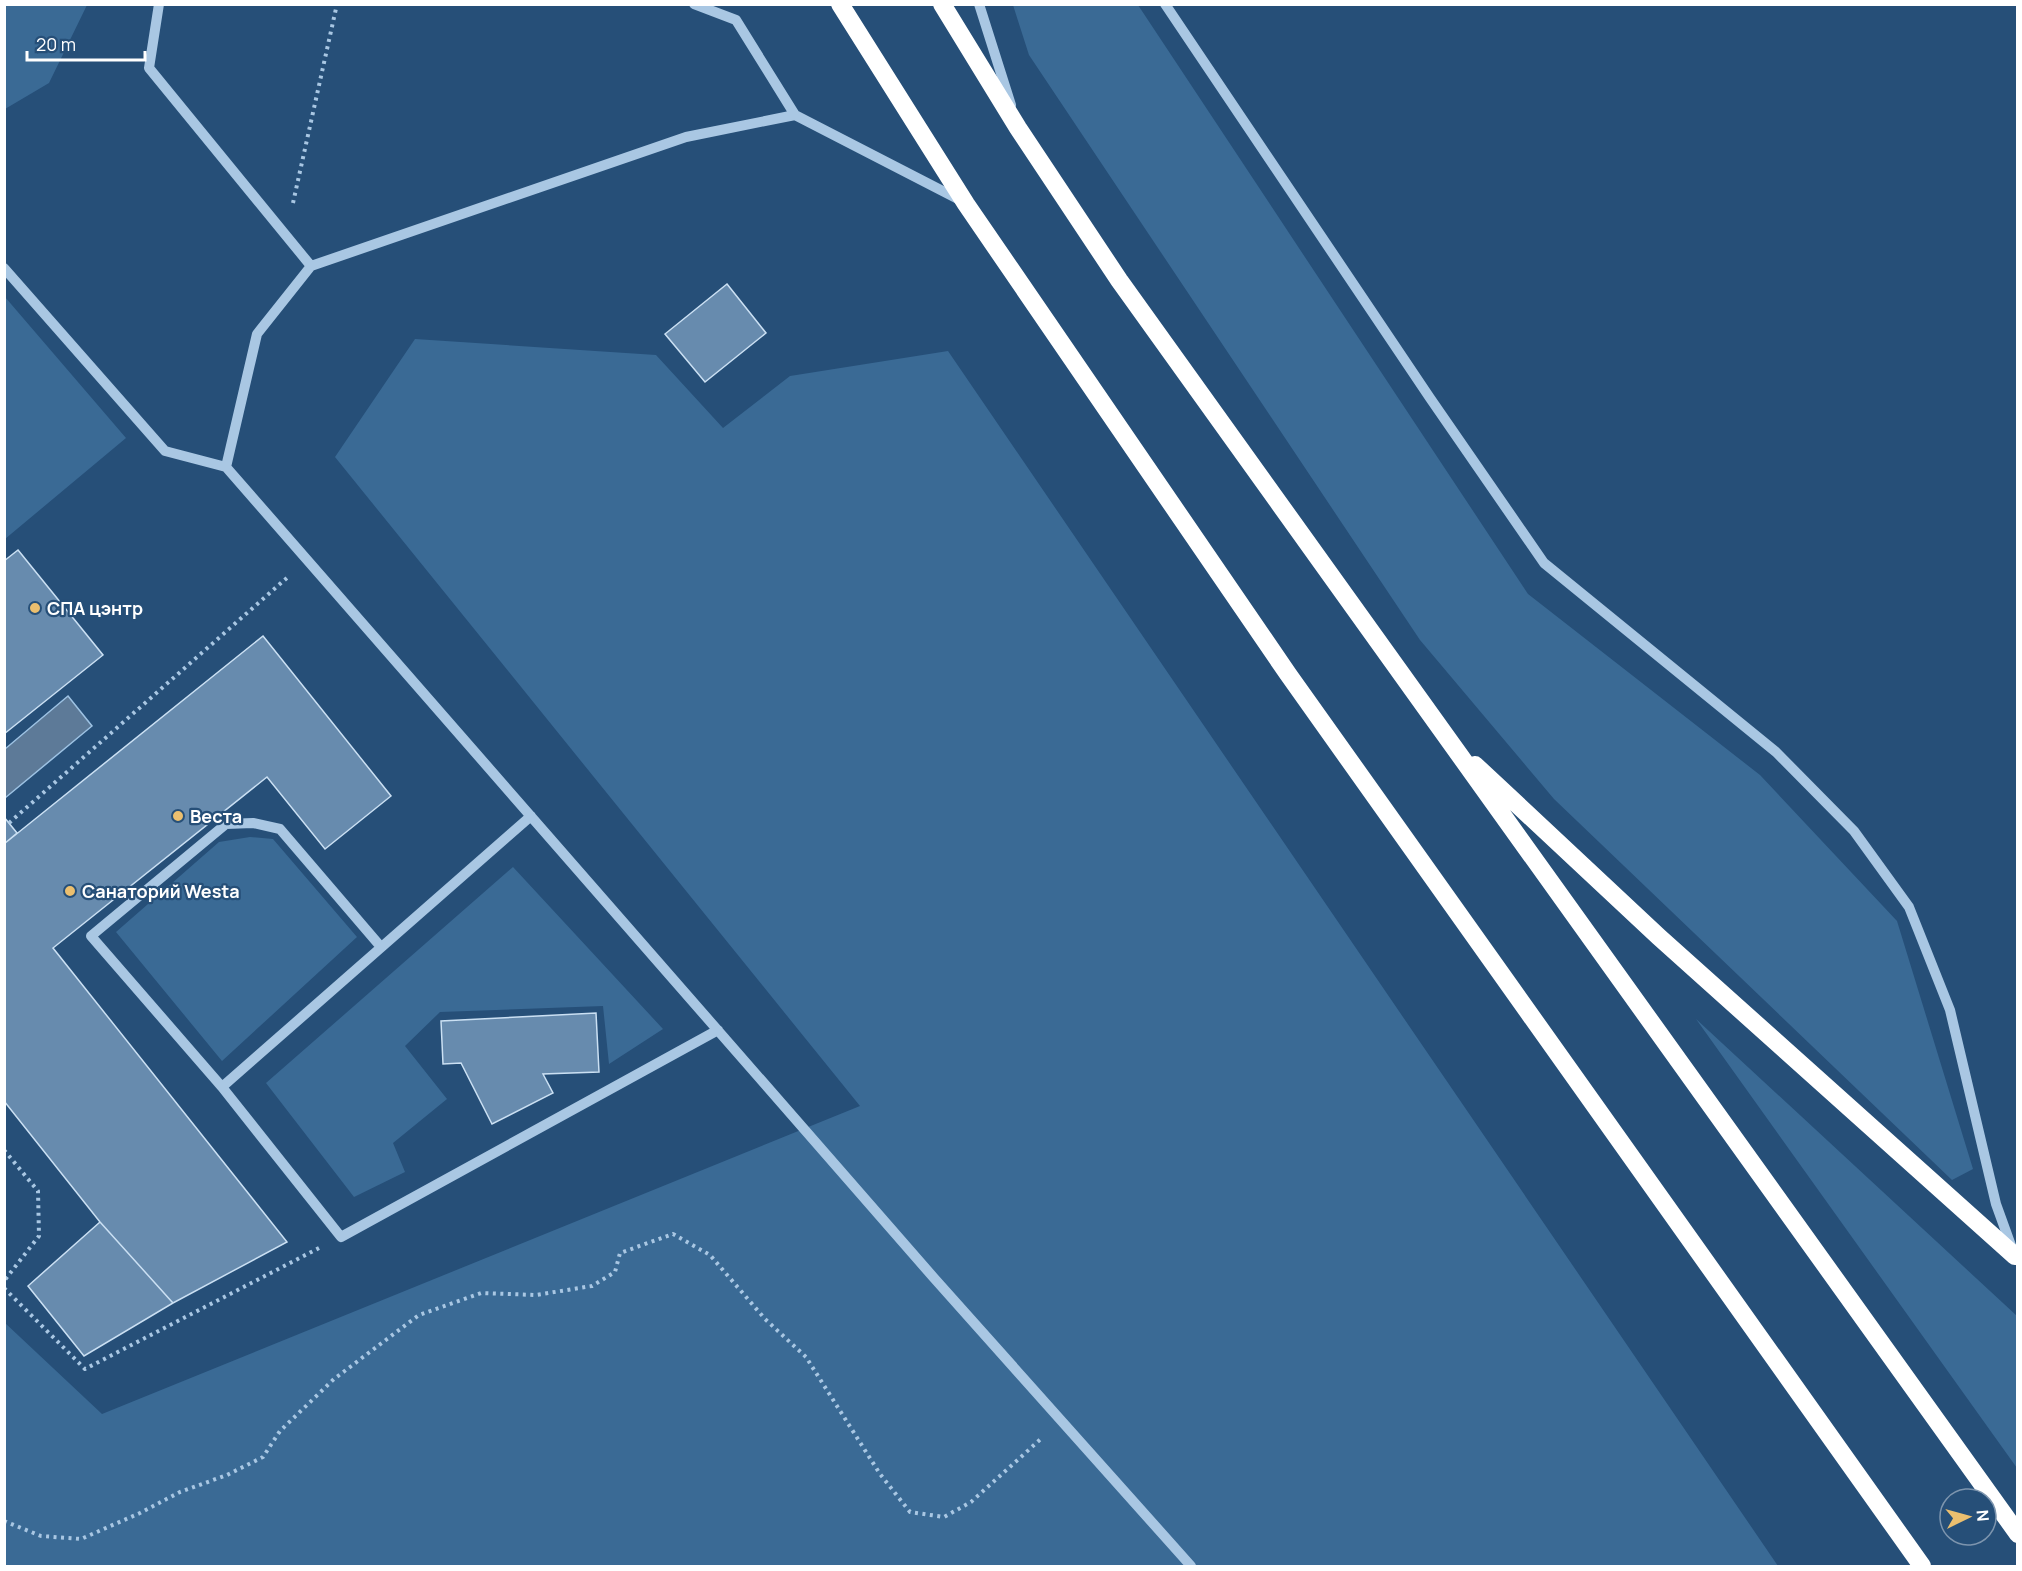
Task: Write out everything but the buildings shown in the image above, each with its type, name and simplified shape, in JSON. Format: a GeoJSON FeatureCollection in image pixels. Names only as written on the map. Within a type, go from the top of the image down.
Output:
{"type":"FeatureCollection","features":[{"type":"Feature","properties":{"kind":"highway"},"geometry":{"type":"LineString","coordinates":[[840,4],[966,204],[1288,674],[1922,1566]]}},
{"type":"Feature","properties":{"kind":"highway"},"geometry":{"type":"LineString","coordinates":[[942,4],[1018,128],[1119,280],[2018,1534]]}},
{"type":"Feature","properties":{"kind":"highway"},"geometry":{"type":"LineString","coordinates":[[1446,738],[1659,937],[2016,1258]]}},
{"type":"Feature","properties":{"kind":"street"},"geometry":{"type":"LineString","coordinates":[[159,4],[149,68],[311,266]]}},
{"type":"Feature","properties":{"kind":"street"},"geometry":{"type":"LineString","coordinates":[[694,4],[736,20],[795,115],[966,204]]}},
{"type":"Feature","properties":{"kind":"street"},"geometry":{"type":"LineString","coordinates":[[979,4],[1018,128]]}},
{"type":"Feature","properties":{"kind":"street"},"geometry":{"type":"LineString","coordinates":[[1165,4],[1544,564],[1776,752],[1854,831],[1909,907],[1950,1011],[1996,1204],[2016,1258]]}},
{"type":"Feature","properties":{"kind":"street"},"geometry":{"type":"LineString","coordinates":[[226,467],[257,334],[311,266],[686,137],[795,115]]}},
{"type":"Feature","properties":{"kind":"street"},"geometry":{"type":"LineString","coordinates":[[4,268],[165,451],[226,467],[934,1278],[1191,1566]]}},
{"type":"Feature","properties":{"kind":"street"},"geometry":{"type":"LineString","coordinates":[[222,1087],[531,816]]}},
{"type":"Feature","properties":{"kind":"street"},"geometry":{"type":"LineString","coordinates":[[381,947],[280,829],[253,823],[225,824],[91,936],[222,1087],[341,1237],[718,1030]]}},
{"type":"Feature","properties":{"kind":"path"},"geometry":{"type":"LineString","coordinates":[[286,235],[337,4]]}},
{"type":"Feature","properties":{"kind":"path"},"geometry":{"type":"LineString","coordinates":[[9,823],[307,559]]}},
{"type":"Feature","properties":{"kind":"path"},"geometry":{"type":"LineString","coordinates":[[4,1150],[38,1191],[39,1236],[4,1281]]}},
{"type":"Feature","properties":{"kind":"path"},"geometry":{"type":"LineString","coordinates":[[4,1521],[41,1536],[81,1539],[140,1514],[180,1492],[227,1476],[263,1457],[280,1431],[334,1379],[419,1315],[481,1293],[536,1295],[592,1286],[615,1272],[620,1253],[673,1234],[710,1255],[765,1319],[806,1357],[880,1474],[910,1512],[944,1517],[970,1502],[1061,1420]]}},
{"type":"Feature","properties":{"kind":"path"},"geometry":{"type":"LineString","coordinates":[[4,1288],[85,1369],[341,1237]]}},
{"type":"Feature","properties":{"kind":"shaded area"},"geometry":{"type":"Polygon","coordinates":[[[4,5],[87,5],[49,83],[5,109],[4,5]]]}},
{"type":"Feature","properties":{"kind":"shaded area"},"geometry":{"type":"Polygon","coordinates":[[[1013,5],[1138,5],[1528,594],[1760,775],[1897,921],[1973,1169],[1952,1180],[1554,799],[1420,640],[1029,55],[1013,5]]]}},
{"type":"Feature","properties":{"kind":"shaded area"},"geometry":{"type":"Polygon","coordinates":[[[5,297],[126,438],[4,539],[5,297]]]}},
{"type":"Feature","properties":{"kind":"shaded area"},"geometry":{"type":"Polygon","coordinates":[[[415,339],[656,355],[723,428],[790,376],[948,351],[1778,1566],[5,1566],[4,1322],[102,1414],[860,1106],[335,457],[415,339]]]}},
{"type":"Feature","properties":{"kind":"shaded area"},"geometry":{"type":"Polygon","coordinates":[[[68,696],[92,726],[5,798],[5,749],[68,696]]]}},
{"type":"Feature","properties":{"kind":"shaded area"},"geometry":{"type":"Polygon","coordinates":[[[250,837],[273,839],[357,937],[222,1061],[116,932],[219,842],[250,837]]]}},
{"type":"Feature","properties":{"kind":"shaded area"},"geometry":{"type":"Polygon","coordinates":[[[513,867],[663,1029],[609,1064],[603,1006],[440,1012],[405,1046],[447,1099],[393,1143],[405,1172],[354,1197],[266,1083],[513,867]]]}},
{"type":"Feature","properties":{"kind":"shaded area"},"geometry":{"type":"Polygon","coordinates":[[[1696,1019],[2017,1316],[2017,1468],[1696,1019]]]}},
{"type":"Feature","properties":{"kind":"place","name":"СПА цэнтр"},"geometry":{"type":"Point","coordinates":[35,608]}},
{"type":"Feature","properties":{"kind":"place","name":"Веста"},"geometry":{"type":"Point","coordinates":[178,816]}},
{"type":"Feature","properties":{"kind":"place","name":"Санаторий Westa"},"geometry":{"type":"Point","coordinates":[70,891]}}]}
